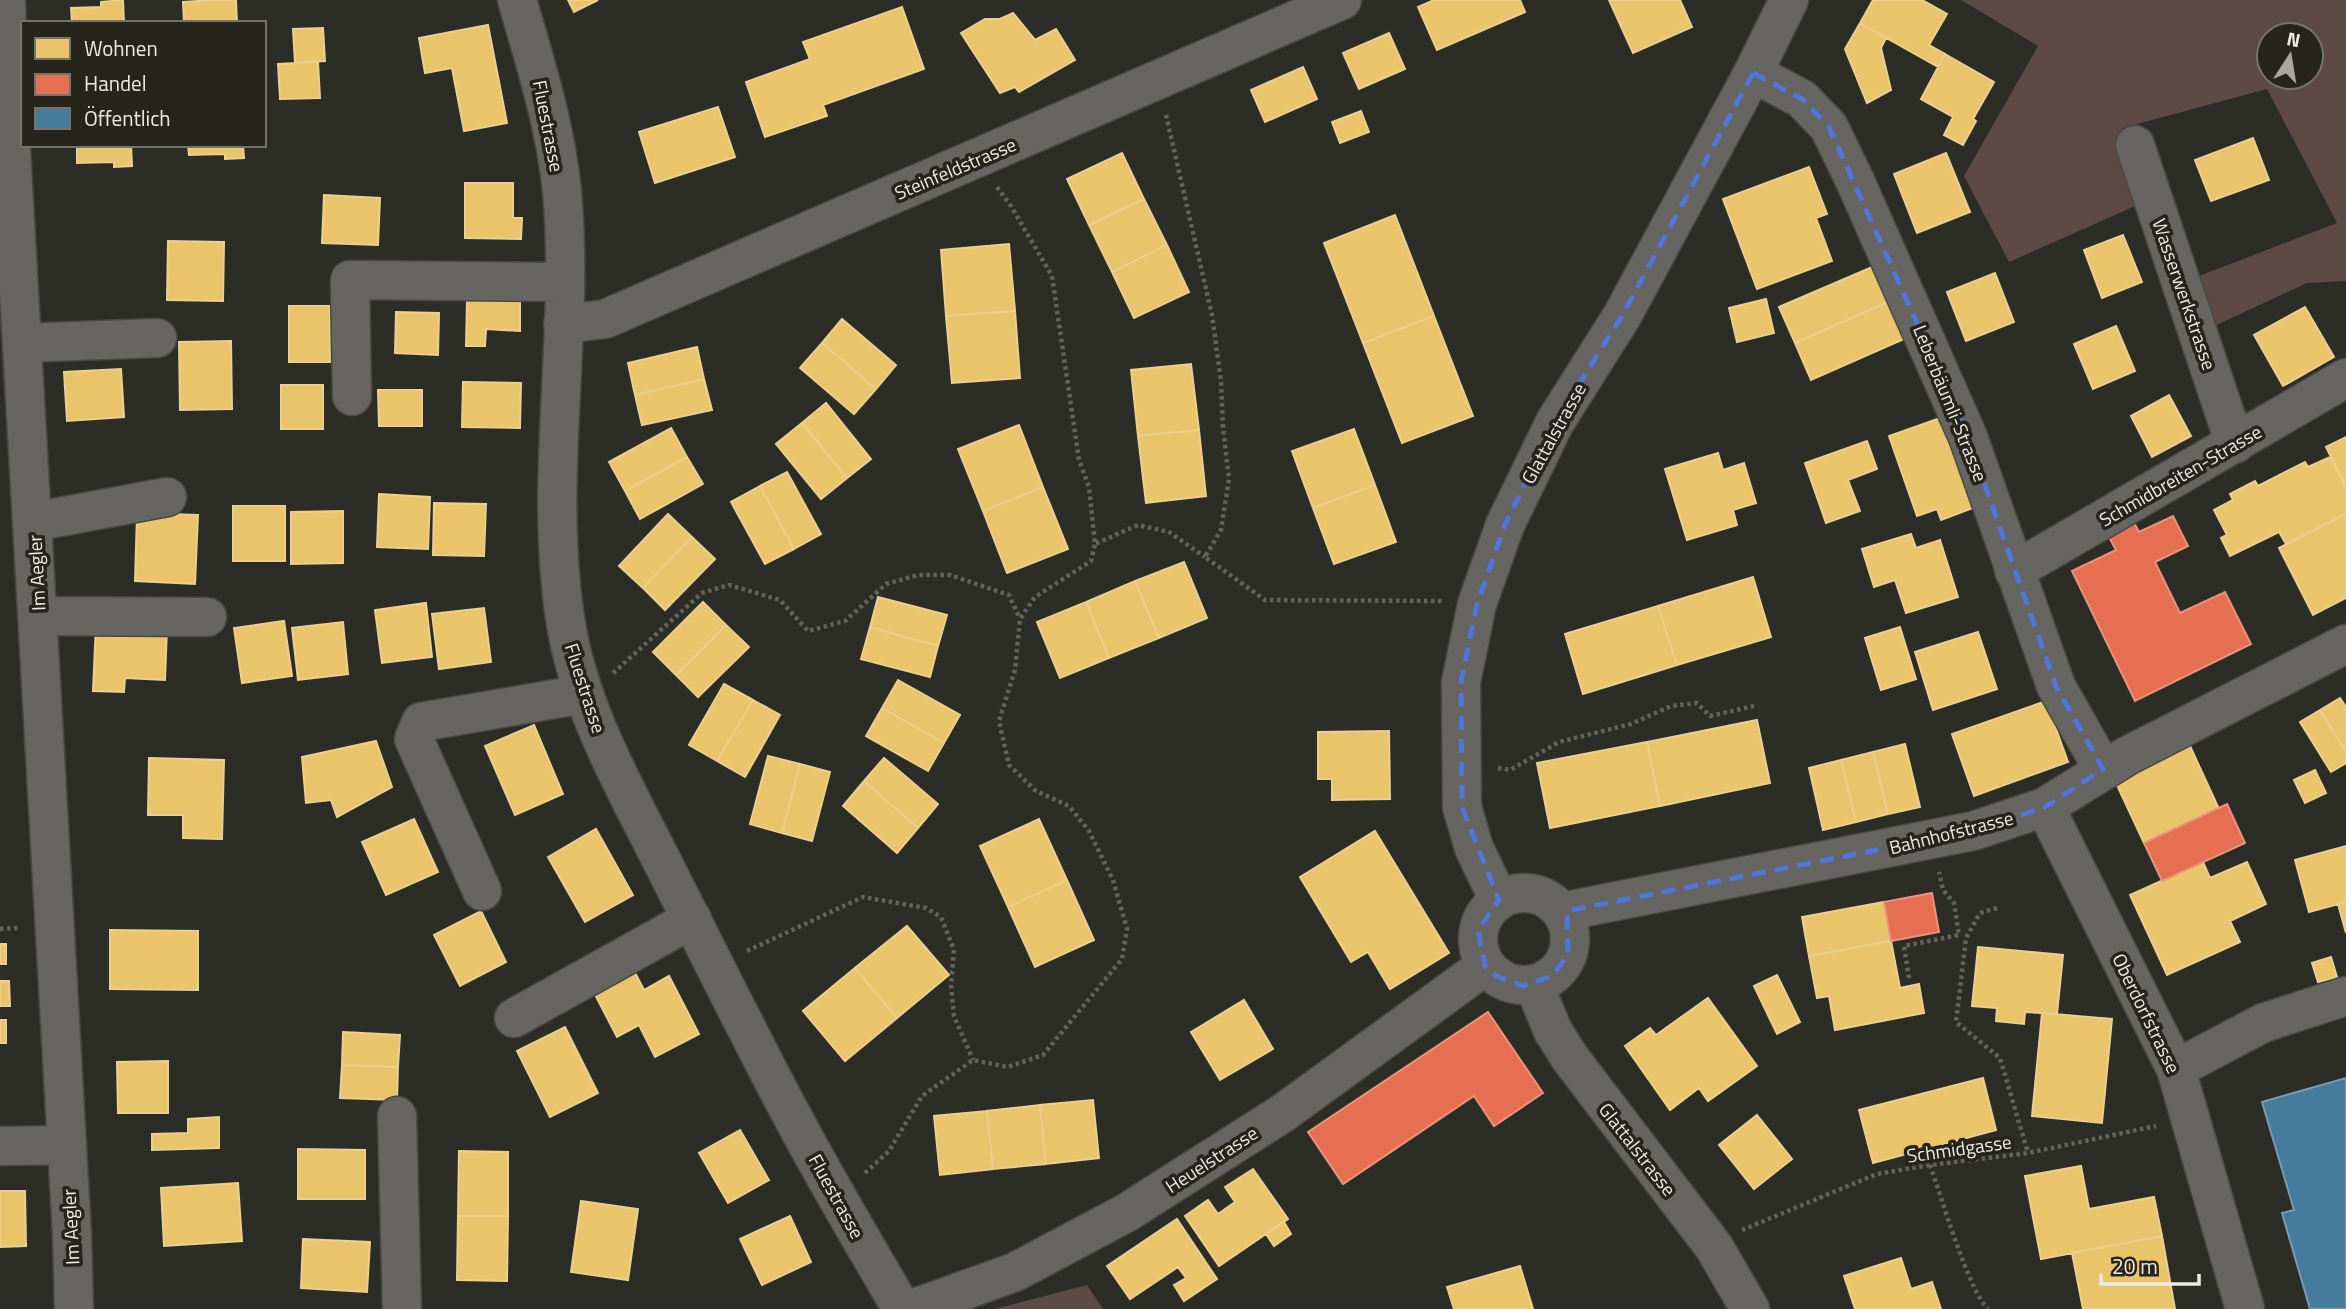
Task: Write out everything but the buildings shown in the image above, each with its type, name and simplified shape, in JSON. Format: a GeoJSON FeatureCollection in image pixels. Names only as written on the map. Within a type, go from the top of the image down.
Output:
{"type":"FeatureCollection","features":[{"type":"Feature","properties":{"kind":"street","name":"Im Aegler"},"geometry":{"type":"LineString","coordinates":[[6,0],[16,96],[22,342],[74,1309]]}},
{"type":"Feature","properties":{"kind":"street","name":"Fluestrasse"},"geometry":{"type":"LineString","coordinates":[[517,0],[544,90],[556,148],[564,217],[559,564],[565,621],[584,694],[602,740],[716,970],[837,1196],[902,1309]]}},
{"type":"Feature","properties":{"kind":"street","name":"Steinfeldstrasse"},"geometry":{"type":"LineString","coordinates":[[563,324],[605,319],[1342,0]]}},
{"type":"Feature","properties":{"kind":"street","name":"Glattalstrasse"},"geometry":{"type":"LineString","coordinates":[[1499,900],[1474,848],[1462,807],[1461,682],[1477,604],[1505,525],[1555,422],[1622,316],[1753,73],[1789,0]]}},
{"type":"Feature","properties":{"kind":"street","name":"Leberbäumli-Strasse"},"geometry":{"type":"LineString","coordinates":[[1753,73],[1802,99],[1829,127],[1857,183],[1968,437],[2056,685],[2103,769]]}},
{"type":"Feature","properties":{"kind":"street","name":"Wasserwerkstrasse"},"geometry":{"type":"LineString","coordinates":[[2135,145],[2235,444]]}},
{"type":"Feature","properties":{"kind":"street"},"geometry":{"type":"LineString","coordinates":[[352,396],[350,280],[565,282]]}},
{"type":"Feature","properties":{"kind":"street"},"geometry":{"type":"LineString","coordinates":[[22,342],[157,338]]}},
{"type":"Feature","properties":{"kind":"street","name":"Schmidbreiten-Strasse"},"geometry":{"type":"LineString","coordinates":[[2014,571],[2346,378]]}},
{"type":"Feature","properties":{"kind":"street"},"geometry":{"type":"LineString","coordinates":[[33,522],[167,497]]}},
{"type":"Feature","properties":{"kind":"street"},"geometry":{"type":"LineString","coordinates":[[38,616],[207,617]]}},
{"type":"Feature","properties":{"kind":"street","name":"Bahnhofstrasse"},"geometry":{"type":"LineString","coordinates":[[1561,912],[1973,831],[2045,807],[2103,769],[2346,645]]}},
{"type":"Feature","properties":{"kind":"street"},"geometry":{"type":"LineString","coordinates":[[482,891],[414,739],[421,722],[584,694]]}},
{"type":"Feature","properties":{"kind":"street","name":"Oberdorfstrasse"},"geometry":{"type":"LineString","coordinates":[[2045,807],[2176,1069],[2245,1309]]}},
{"type":"Feature","properties":{"kind":"street"},"geometry":{"type":"LineString","coordinates":[[1522,893],[1537,894],[1550,901],[1561,912],[1569,926],[1570,942],[1562,967],[1552,976],[1534,985],[1523,986],[1508,983],[1485,966],[1477,943],[1478,930],[1489,908],[1499,900],[1522,893]]}},
{"type":"Feature","properties":{"kind":"street"},"geometry":{"type":"LineString","coordinates":[[514,1018],[692,919]]}},
{"type":"Feature","properties":{"kind":"street","name":"Heuelstrasse"},"geometry":{"type":"LineString","coordinates":[[912,1309],[1015,1272],[1125,1213],[1283,1113],[1485,966]]}},
{"type":"Feature","properties":{"kind":"street","name":"Glattalstrasse"},"geometry":{"type":"LineString","coordinates":[[1534,985],[1553,1031],[1570,1058],[1714,1247],[1750,1309]]}},
{"type":"Feature","properties":{"kind":"street"},"geometry":{"type":"LineString","coordinates":[[2176,1069],[2263,1023],[2346,996]]}},
{"type":"Feature","properties":{"kind":"street"},"geometry":{"type":"LineString","coordinates":[[397,1116],[402,1309]]}},
{"type":"Feature","properties":{"kind":"street"},"geometry":{"type":"LineString","coordinates":[[0,1146],[66,1145]]}},
{"type":"Feature","properties":{"kind":"path"},"geometry":{"type":"LineString","coordinates":[[1159,80],[1212,315],[1221,382],[1229,479],[1221,530],[1205,557]]}},
{"type":"Feature","properties":{"kind":"path"},"geometry":{"type":"LineString","coordinates":[[837,1196],[889,1151],[922,1096],[973,1060],[1008,1067],[1043,1055],[1122,959],[1127,929],[1113,880],[1089,831],[1069,806],[1036,791],[1009,765],[999,721],[1015,670],[1020,619],[1035,597],[1091,561],[1095,544],[1089,487],[1079,460],[1052,276],[1011,206],[975,159]]}},
{"type":"Feature","properties":{"kind":"path"},"geometry":{"type":"LineString","coordinates":[[1095,544],[1138,525],[1169,532],[1265,600],[1445,601]]}},
{"type":"Feature","properties":{"kind":"path"},"geometry":{"type":"LineString","coordinates":[[584,694],[605,680],[702,593],[730,586],[780,600],[808,631],[845,621],[886,584],[918,575],[950,575],[1009,595],[1020,619]]}},
{"type":"Feature","properties":{"kind":"path"},"geometry":{"type":"LineString","coordinates":[[1490,767],[1510,770],[1559,742],[1631,724],[1671,706],[1697,703],[1710,716],[1758,705]]}},
{"type":"Feature","properties":{"kind":"path"},"geometry":{"type":"LineString","coordinates":[[1943,890],[1954,903],[1959,935]]}},
{"type":"Feature","properties":{"kind":"path"},"geometry":{"type":"LineString","coordinates":[[716,970],[748,951],[863,897],[926,908],[941,917],[954,950],[951,986],[954,1016],[973,1060]]}},
{"type":"Feature","properties":{"kind":"path"},"geometry":{"type":"LineString","coordinates":[[1997,908],[1980,913],[1966,937],[1956,1023],[2000,1058],[2028,1153]]}},
{"type":"Feature","properties":{"kind":"path"},"geometry":{"type":"LineString","coordinates":[[1909,978],[1904,946],[1959,935],[1966,937]]}},
{"type":"Feature","properties":{"kind":"path","name":"Schmidgasse"},"geometry":{"type":"LineString","coordinates":[[1738,1231],[1877,1174],[2028,1153],[2191,1119]]}},
{"type":"Feature","properties":{"kind":"path"},"geometry":{"type":"LineString","coordinates":[[1930,1165],[1966,1266],[1983,1304],[1988,1309]]}},
{"type":"Feature","properties":{"kind":"highlighted area"},"geometry":{"type":"Polygon","coordinates":[[[1753,73],[1802,99],[1829,127],[1968,437],[2056,686],[2103,769],[2045,807],[1973,831],[1567,911],[1568,955],[1552,976],[1523,986],[1496,976],[1485,966],[1478,930],[1499,900],[1462,807],[1461,682],[1477,604],[1505,525],[1555,422],[1622,316],[1753,73]]]}},
{"type":"Feature","properties":{"kind":"shaded area"},"geometry":{"type":"Polygon","coordinates":[[[1961,0],[2346,0],[2346,281],[2307,283],[2210,328],[2191,279],[2337,223],[2268,91],[2325,91],[2325,21],[2255,21],[2255,91],[2260,91],[2122,128],[2142,203],[2009,262],[1964,176],[2038,46],[1961,0]]]}},
{"type":"Feature","properties":{"kind":"shaded area"},"geometry":{"type":"Polygon","coordinates":[[[1087,1285],[1103,1309],[995,1309],[1087,1285]]]}}]}
